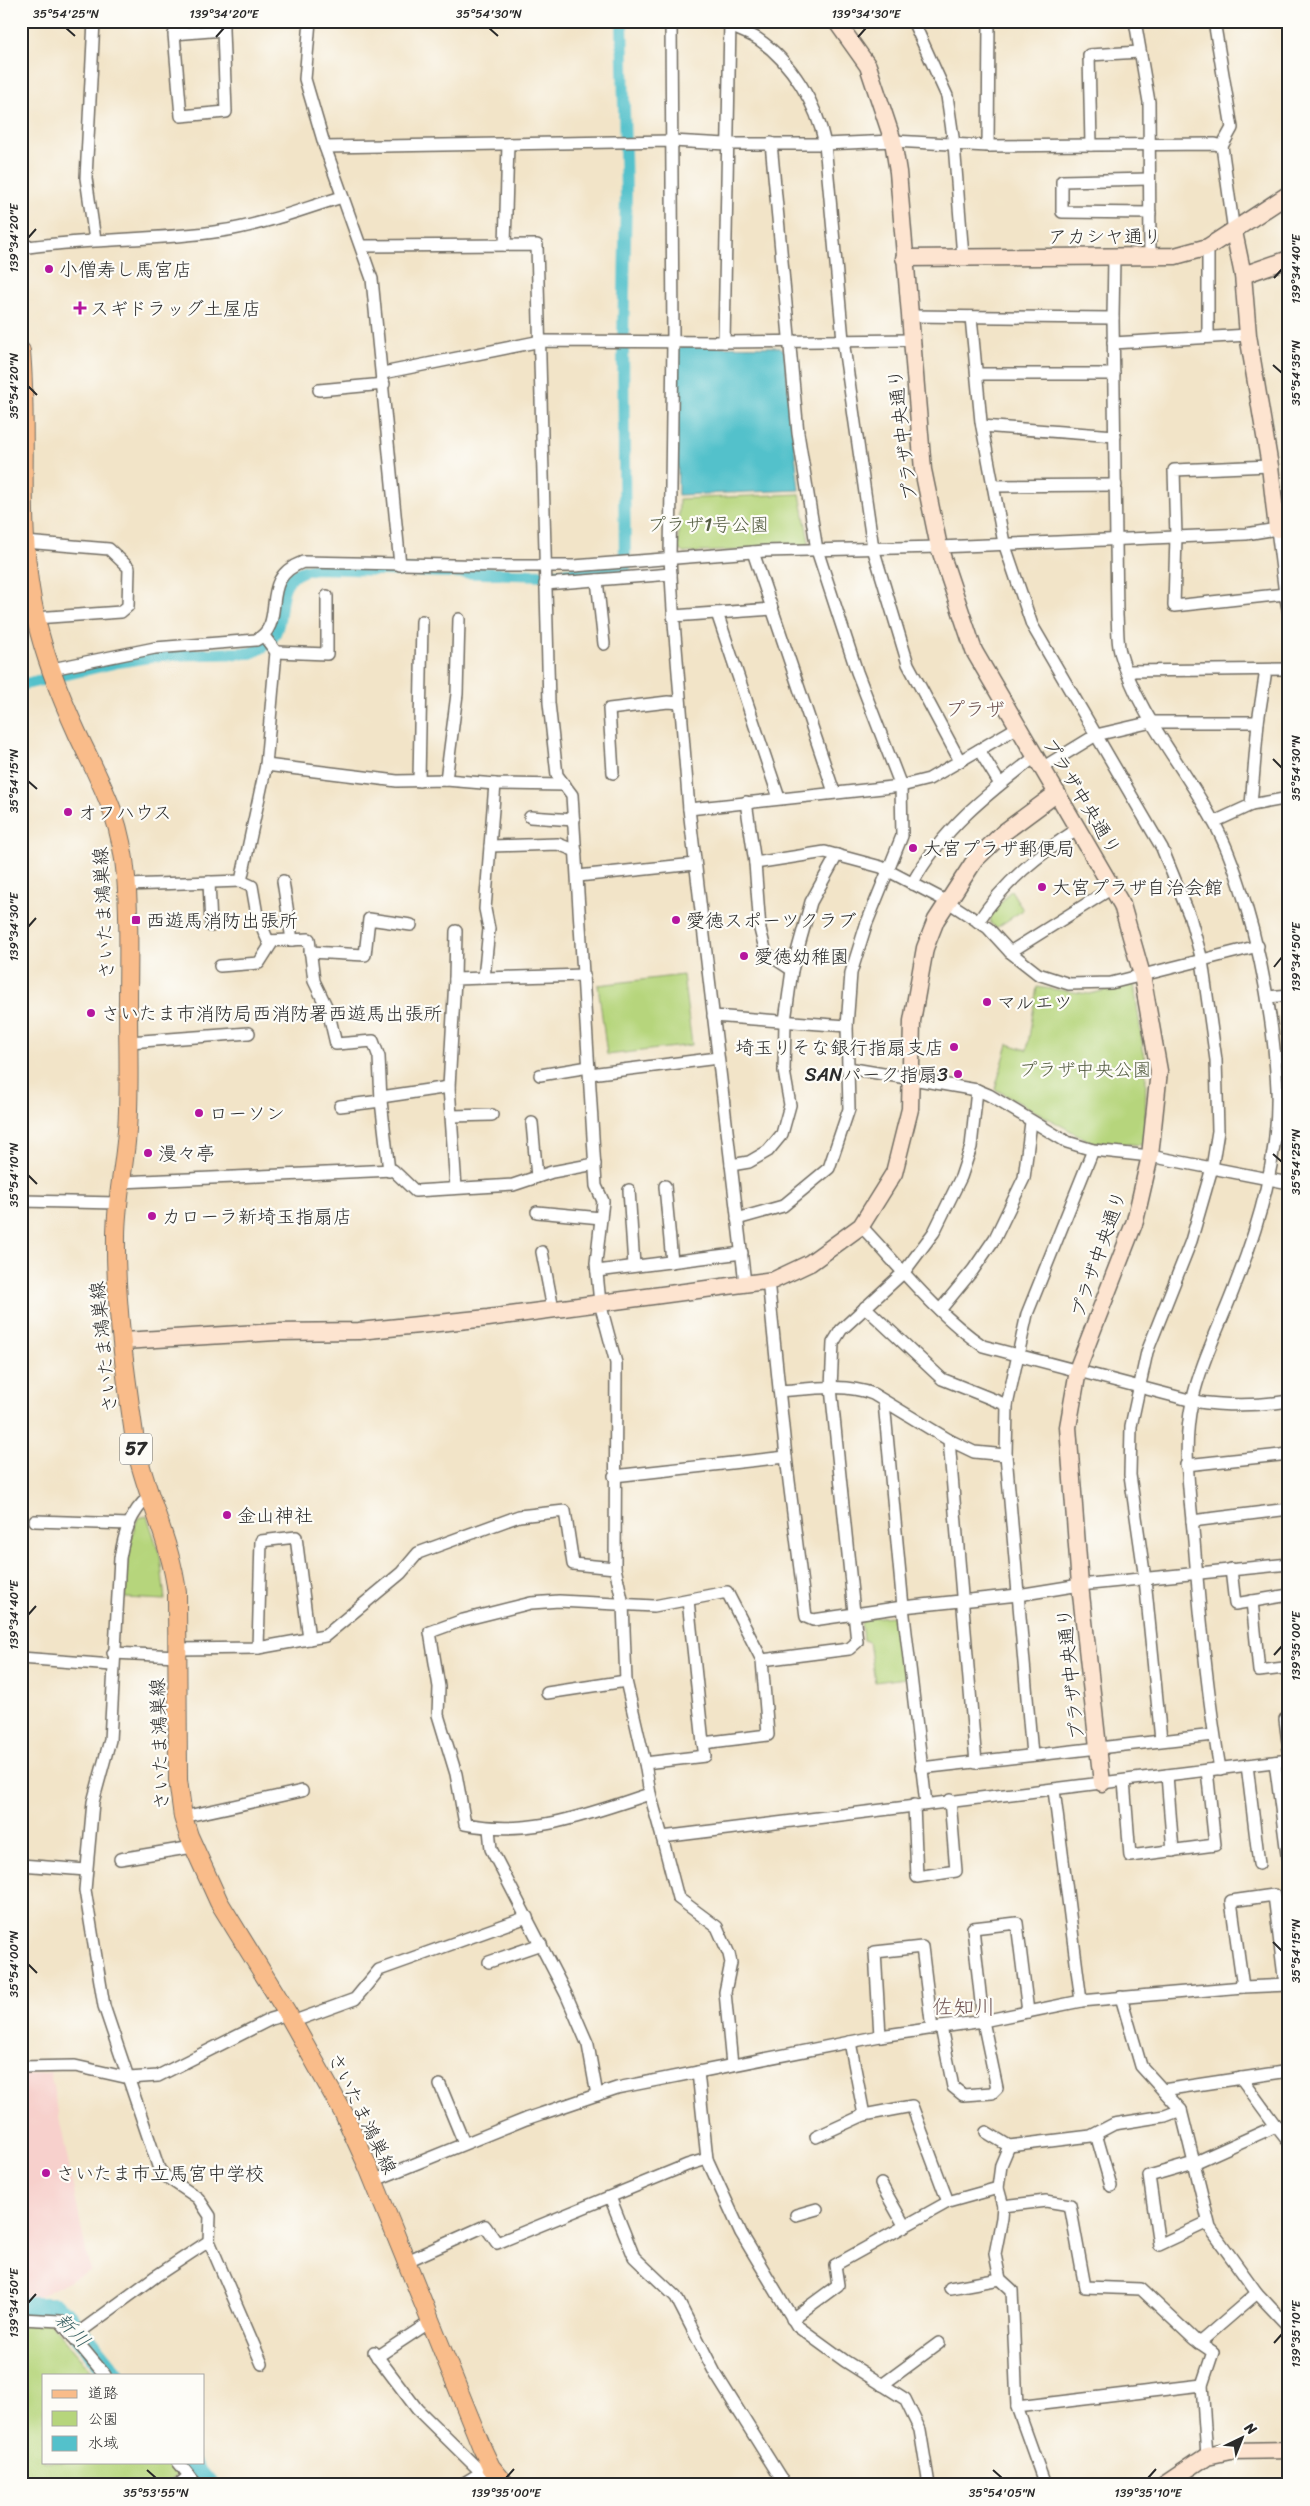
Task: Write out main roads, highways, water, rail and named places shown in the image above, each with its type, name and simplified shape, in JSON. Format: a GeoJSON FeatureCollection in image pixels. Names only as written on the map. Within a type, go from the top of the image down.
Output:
{"type":"FeatureCollection","features":[{"type":"Feature","properties":{"kind":"main road","name":"さいたま鴻巣線"},"geometry":{"type":"LineString","coordinates":[[21,351],[25,424],[23,532],[35,618],[68,712],[101,780],[116,819],[123,851],[127,885],[128,1114],[122,1182],[118,1203],[116,1268],[136,1448],[149,1496],[168,1544],[174,1568],[178,1652],[178,1780],[183,1817],[193,1847],[219,1902],[290,2018],[344,2114],[430,2322],[486,2469],[506,2485]]}},
{"type":"Feature","properties":{"kind":"water"},"geometry":{"type":"Polygon","coordinates":[[[682,346],[780,347],[784,351],[799,490],[678,495],[677,350],[682,346]]]}},
{"type":"Feature","properties":{"kind":"waterway"},"geometry":{"type":"LineString","coordinates":[[21,685],[118,662],[161,655],[250,653],[266,644],[275,633],[287,582],[298,573],[316,568],[546,575],[625,569],[623,341],[626,195],[622,21]]}},
{"type":"Feature","properties":{"kind":"waterway","name":"新川"},"geometry":{"type":"LineString","coordinates":[[21,2308],[54,2308],[67,2318],[112,2374]]}},
{"type":"Feature","properties":{"kind":"waterway","name":"新川"},"geometry":{"type":"LineString","coordinates":[[189,2464],[207,2485]]}},
{"type":"Feature","properties":{"kind":"place","name":"小僧寿し馬宮店"},"geometry":{"type":"Point","coordinates":[49,269]}},
{"type":"Feature","properties":{"kind":"place","name":"スギドラッグ土屋店"},"geometry":{"type":"Point","coordinates":[80,308]}},
{"type":"Feature","properties":{"kind":"place","name":"オフハウス"},"geometry":{"type":"Point","coordinates":[68,812]}},
{"type":"Feature","properties":{"kind":"place","name":"大宮プラザ郵便局"},"geometry":{"type":"Point","coordinates":[913,848]}},
{"type":"Feature","properties":{"kind":"place","name":"大宮プラザ自治会館"},"geometry":{"type":"Point","coordinates":[1042,887]}},
{"type":"Feature","properties":{"kind":"place","name":"西遊馬消防出張所"},"geometry":{"type":"Point","coordinates":[136,920]}},
{"type":"Feature","properties":{"kind":"place","name":"愛徳スポーツクラブ"},"geometry":{"type":"Point","coordinates":[676,920]}},
{"type":"Feature","properties":{"kind":"place","name":"愛徳幼稚園"},"geometry":{"type":"Point","coordinates":[744,956]}},
{"type":"Feature","properties":{"kind":"place","name":"マルエツ"},"geometry":{"type":"Point","coordinates":[987,1002]}},
{"type":"Feature","properties":{"kind":"place","name":"さいたま市消防局西消防署西遊馬出張所"},"geometry":{"type":"Point","coordinates":[91,1013]}},
{"type":"Feature","properties":{"kind":"place","name":"埼玉りそな銀行指扇支店"},"geometry":{"type":"Point","coordinates":[954,1047]}},
{"type":"Feature","properties":{"kind":"place","name":"SANパーク指扇3"},"geometry":{"type":"Point","coordinates":[958,1074]}},
{"type":"Feature","properties":{"kind":"place","name":"ローソン"},"geometry":{"type":"Point","coordinates":[199,1113]}},
{"type":"Feature","properties":{"kind":"place","name":"漫々亭"},"geometry":{"type":"Point","coordinates":[148,1153]}},
{"type":"Feature","properties":{"kind":"place","name":"カローラ新埼玉指扇店"},"geometry":{"type":"Point","coordinates":[152,1216]}},
{"type":"Feature","properties":{"kind":"place","name":"金山神社"},"geometry":{"type":"Point","coordinates":[227,1515]}},
{"type":"Feature","properties":{"kind":"place","name":"さいたま市立馬宮中学校"},"geometry":{"type":"Point","coordinates":[46,2173]}},
{"type":"Feature","properties":{"kind":"district","name":"プラザ"},"geometry":{"type":"Point","coordinates":[975,709]}},
{"type":"Feature","properties":{"kind":"district","name":"佐知川"},"geometry":{"type":"Point","coordinates":[964,2007]}},
{"type":"Feature","properties":{"kind":"park label","name":"プラザ1号公園"},"geometry":{"type":"Point","coordinates":[708,524]}},
{"type":"Feature","properties":{"kind":"park label","name":"プラザ中央公園"},"geometry":{"type":"Point","coordinates":[1085,1069]}}]}
